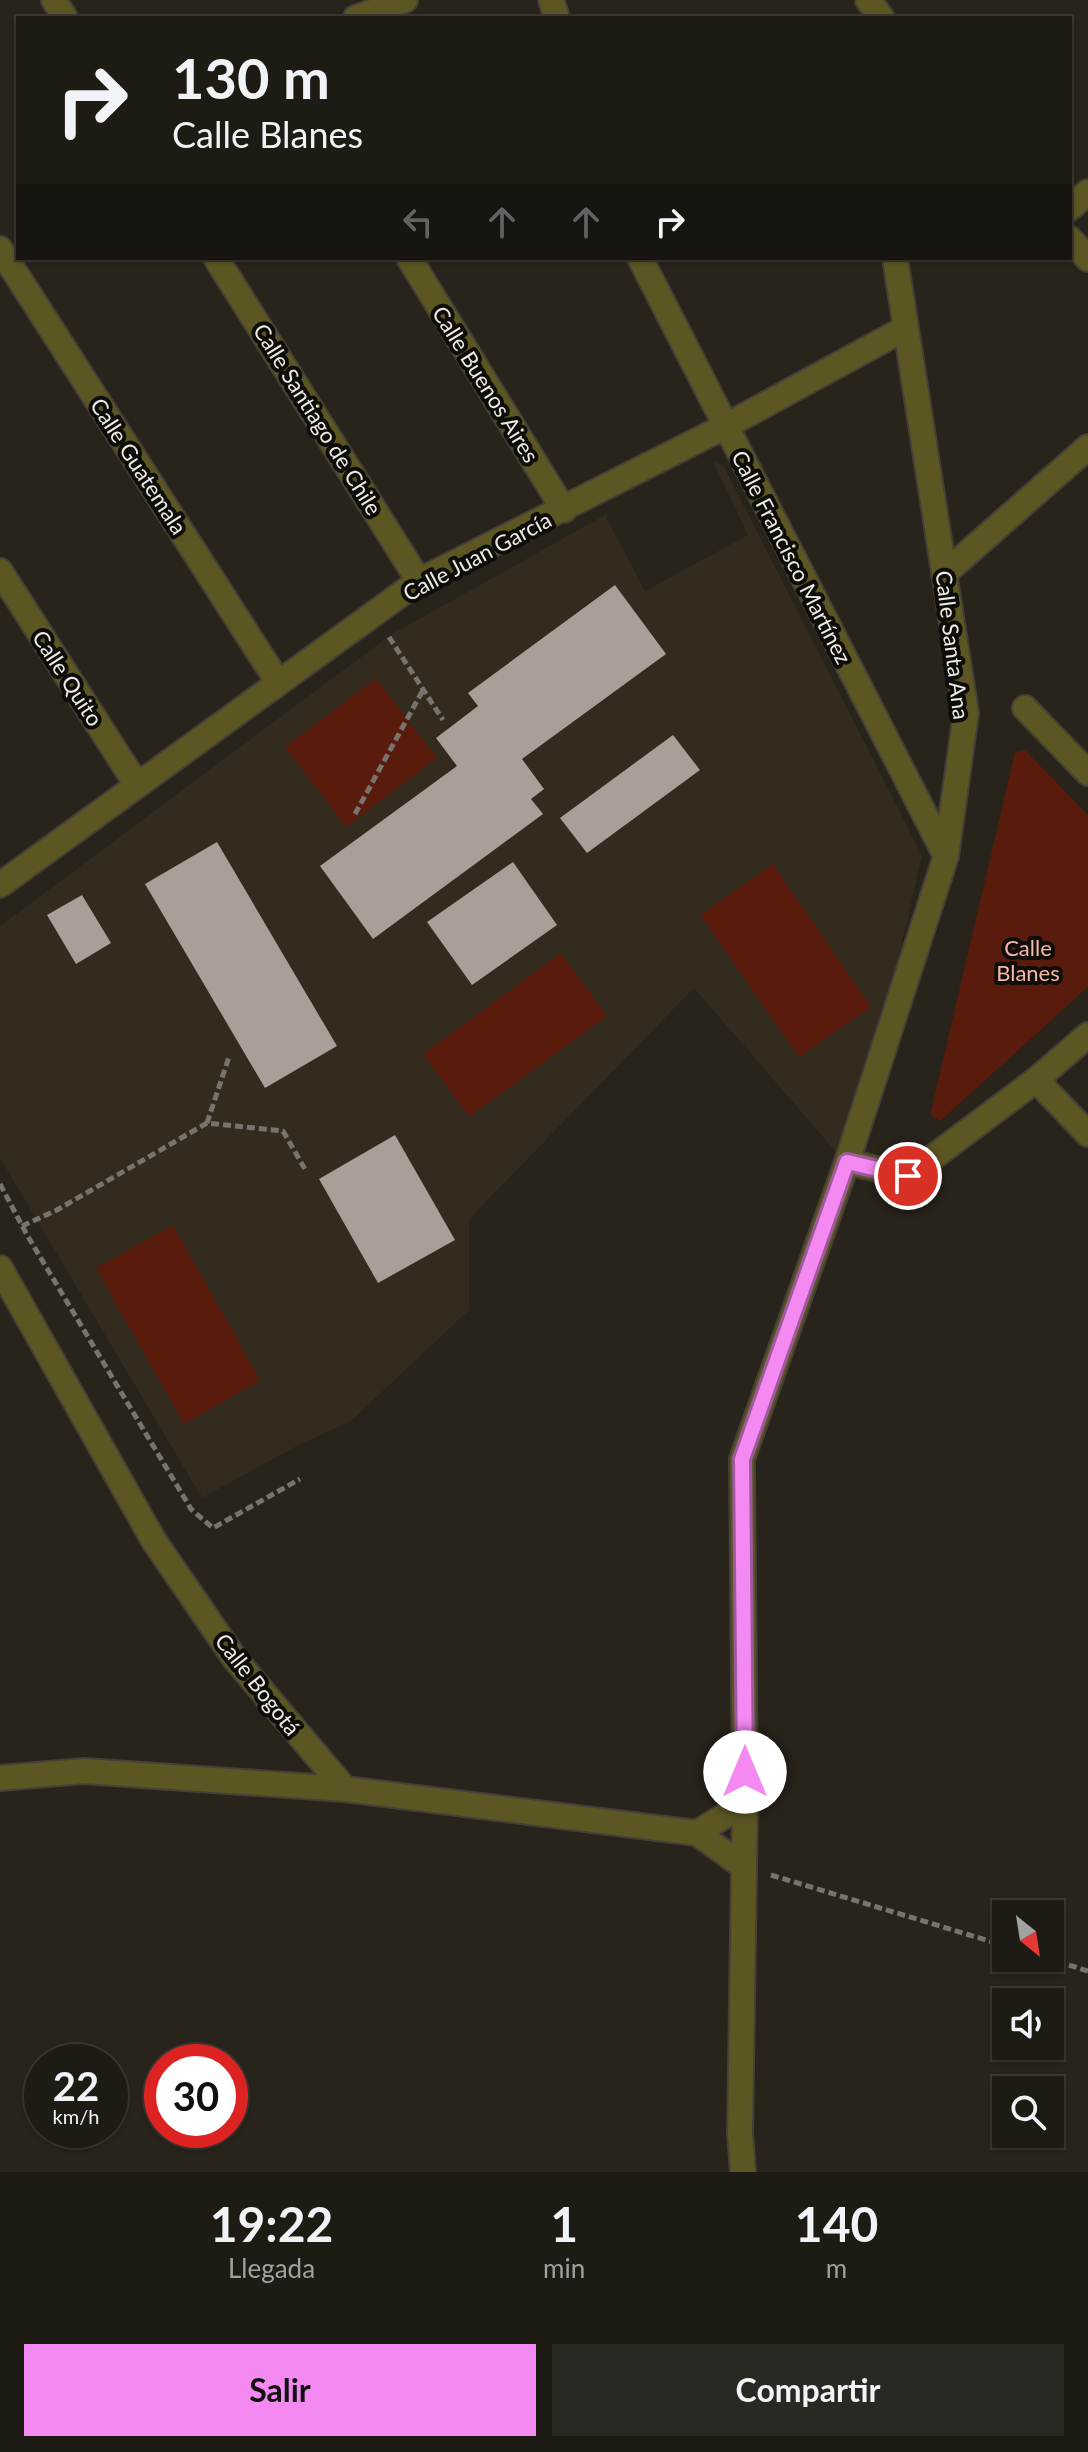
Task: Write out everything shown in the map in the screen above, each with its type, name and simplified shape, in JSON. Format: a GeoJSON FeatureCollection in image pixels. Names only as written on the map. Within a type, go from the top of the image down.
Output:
{"type":"FeatureCollection","features":[{"type":"Feature","properties":{"kind":"street"},"geometry":{"type":"LineString","coordinates":[[361,16],[405,0]]}},
{"type":"Feature","properties":{"kind":"street"},"geometry":{"type":"LineString","coordinates":[[868,0],[880,16]]}},
{"type":"Feature","properties":{"kind":"street"},"geometry":{"type":"LineString","coordinates":[[1072,206],[1088,192]]}},
{"type":"Feature","properties":{"kind":"street"},"geometry":{"type":"LineString","coordinates":[[1072,241],[1088,259]]}},
{"type":"Feature","properties":{"kind":"street","name":"Calle Guatemala"},"geometry":{"type":"LineString","coordinates":[[5,250],[278,682]]}},
{"type":"Feature","properties":{"kind":"street","name":"Calle Santiago de Chile"},"geometry":{"type":"LineString","coordinates":[[217,260],[419,581]]}},
{"type":"Feature","properties":{"kind":"street","name":"Calle Buenos Aires"},"geometry":{"type":"LineString","coordinates":[[410,260],[564,510]]}},
{"type":"Feature","properties":{"kind":"street","name":"Calle Francisco Martínez"},"geometry":{"type":"LineString","coordinates":[[641,260],[946,856]]}},
{"type":"Feature","properties":{"kind":"street","name":"Calle Santa Ana"},"geometry":{"type":"LineString","coordinates":[[743,2172],[740,2133],[745,1803],[742,1459],[847,1162],[946,856],[966,713],[895,260]]}},
{"type":"Feature","properties":{"kind":"street","name":"Calle Juan García"},"geometry":{"type":"LineString","coordinates":[[1,882],[419,581],[724,427],[904,329]]}},
{"type":"Feature","properties":{"kind":"street"},"geometry":{"type":"LineString","coordinates":[[944,574],[1088,447]]}},
{"type":"Feature","properties":{"kind":"street","name":"Calle Quito"},"geometry":{"type":"LineString","coordinates":[[0,571],[137,785]]}},
{"type":"Feature","properties":{"kind":"street"},"geometry":{"type":"LineString","coordinates":[[1025,708],[1088,773]]}},
{"type":"Feature","properties":{"kind":"street"},"geometry":{"type":"LineString","coordinates":[[847,1162],[908,1176],[1036,1080],[1088,1035]]}},
{"type":"Feature","properties":{"kind":"street"},"geometry":{"type":"LineString","coordinates":[[1036,1080],[1088,1134]]}},
{"type":"Feature","properties":{"kind":"street","name":"Calle Bogotá"},"geometry":{"type":"LineString","coordinates":[[0,1268],[154,1541],[235,1659],[345,1789]]}},
{"type":"Feature","properties":{"kind":"street"},"geometry":{"type":"LineString","coordinates":[[0,1778],[84,1771],[345,1789],[697,1833],[743,1866]]}},
{"type":"Feature","properties":{"kind":"street"},"geometry":{"type":"LineString","coordinates":[[697,1833],[745,1803]]}},
{"type":"Feature","properties":{"kind":"path"},"geometry":{"type":"LineString","coordinates":[[383,628],[443,720]]}},
{"type":"Feature","properties":{"kind":"path"},"geometry":{"type":"LineString","coordinates":[[355,814],[423,690]]}},
{"type":"Feature","properties":{"kind":"path"},"geometry":{"type":"LineString","coordinates":[[207,1123],[229,1057]]}},
{"type":"Feature","properties":{"kind":"path"},"geometry":{"type":"LineString","coordinates":[[22,1226],[57,1210],[207,1123],[283,1131],[306,1171]]}},
{"type":"Feature","properties":{"kind":"path"},"geometry":{"type":"LineString","coordinates":[[0,1184],[191,1509],[213,1528],[300,1479]]}},
{"type":"Feature","properties":{"kind":"path"},"geometry":{"type":"LineString","coordinates":[[743,1866],[992,1942]]}},
{"type":"Feature","properties":{"kind":"path"},"geometry":{"type":"LineString","coordinates":[[1064,1964],[1088,1971]]}},
{"type":"Feature","properties":{"kind":"shaded area"},"geometry":{"type":"Polygon","coordinates":[[[713,462],[723,465],[922,855],[869,1088],[843,1160],[694,988],[469,1219],[469,1310],[351,1421],[297,1446],[202,1498],[0,1158],[0,926],[392,634],[607,514],[645,591],[748,535],[713,462]]]}},
{"type":"Feature","properties":{"kind":"green space"},"geometry":{"type":"Polygon","coordinates":[[[376,678],[437,758],[346,827],[285,747],[376,678]]]}},
{"type":"Feature","properties":{"kind":"green space","name":"Calle Blanes"},"geometry":{"type":"Polygon","coordinates":[[[1025,750],[1088,815],[1088,987],[940,1121],[930,1115],[1015,752],[1025,750]]]}},
{"type":"Feature","properties":{"kind":"green space"},"geometry":{"type":"Polygon","coordinates":[[[773,864],[871,1007],[799,1057],[700,915],[773,864]]]}},
{"type":"Feature","properties":{"kind":"green space"},"geometry":{"type":"Polygon","coordinates":[[[561,953],[607,1016],[469,1117],[423,1054],[561,953]]]}},
{"type":"Feature","properties":{"kind":"green space"},"geometry":{"type":"Polygon","coordinates":[[[173,1225],[260,1380],[184,1424],[96,1268],[173,1225]]]}},
{"type":"Feature","properties":{"kind":"building"},"geometry":{"type":"Polygon","coordinates":[[[615,585],[666,654],[522,759],[544,789],[531,799],[543,814],[373,939],[320,866],[457,766],[436,738],[478,706],[468,693],[615,585]]]}},
{"type":"Feature","properties":{"kind":"building"},"geometry":{"type":"Polygon","coordinates":[[[673,735],[700,770],[587,853],[560,818],[673,735]]]}},
{"type":"Feature","properties":{"kind":"building"},"geometry":{"type":"Polygon","coordinates":[[[217,842],[337,1046],[265,1088],[145,884],[217,842]]]}},
{"type":"Feature","properties":{"kind":"building"},"geometry":{"type":"Polygon","coordinates":[[[513,862],[557,925],[472,985],[427,922],[513,862]]]}},
{"type":"Feature","properties":{"kind":"building"},"geometry":{"type":"Polygon","coordinates":[[[82,895],[111,943],[76,964],[47,915],[82,895]]]}},
{"type":"Feature","properties":{"kind":"building"},"geometry":{"type":"Polygon","coordinates":[[[395,1135],[455,1240],[378,1283],[319,1179],[395,1135]]]}},
{"type":"Feature","properties":{"kind":"route"},"geometry":{"type":"LineString","coordinates":[[745,1772],[742,1459],[847,1162],[908,1176]]}}]}
